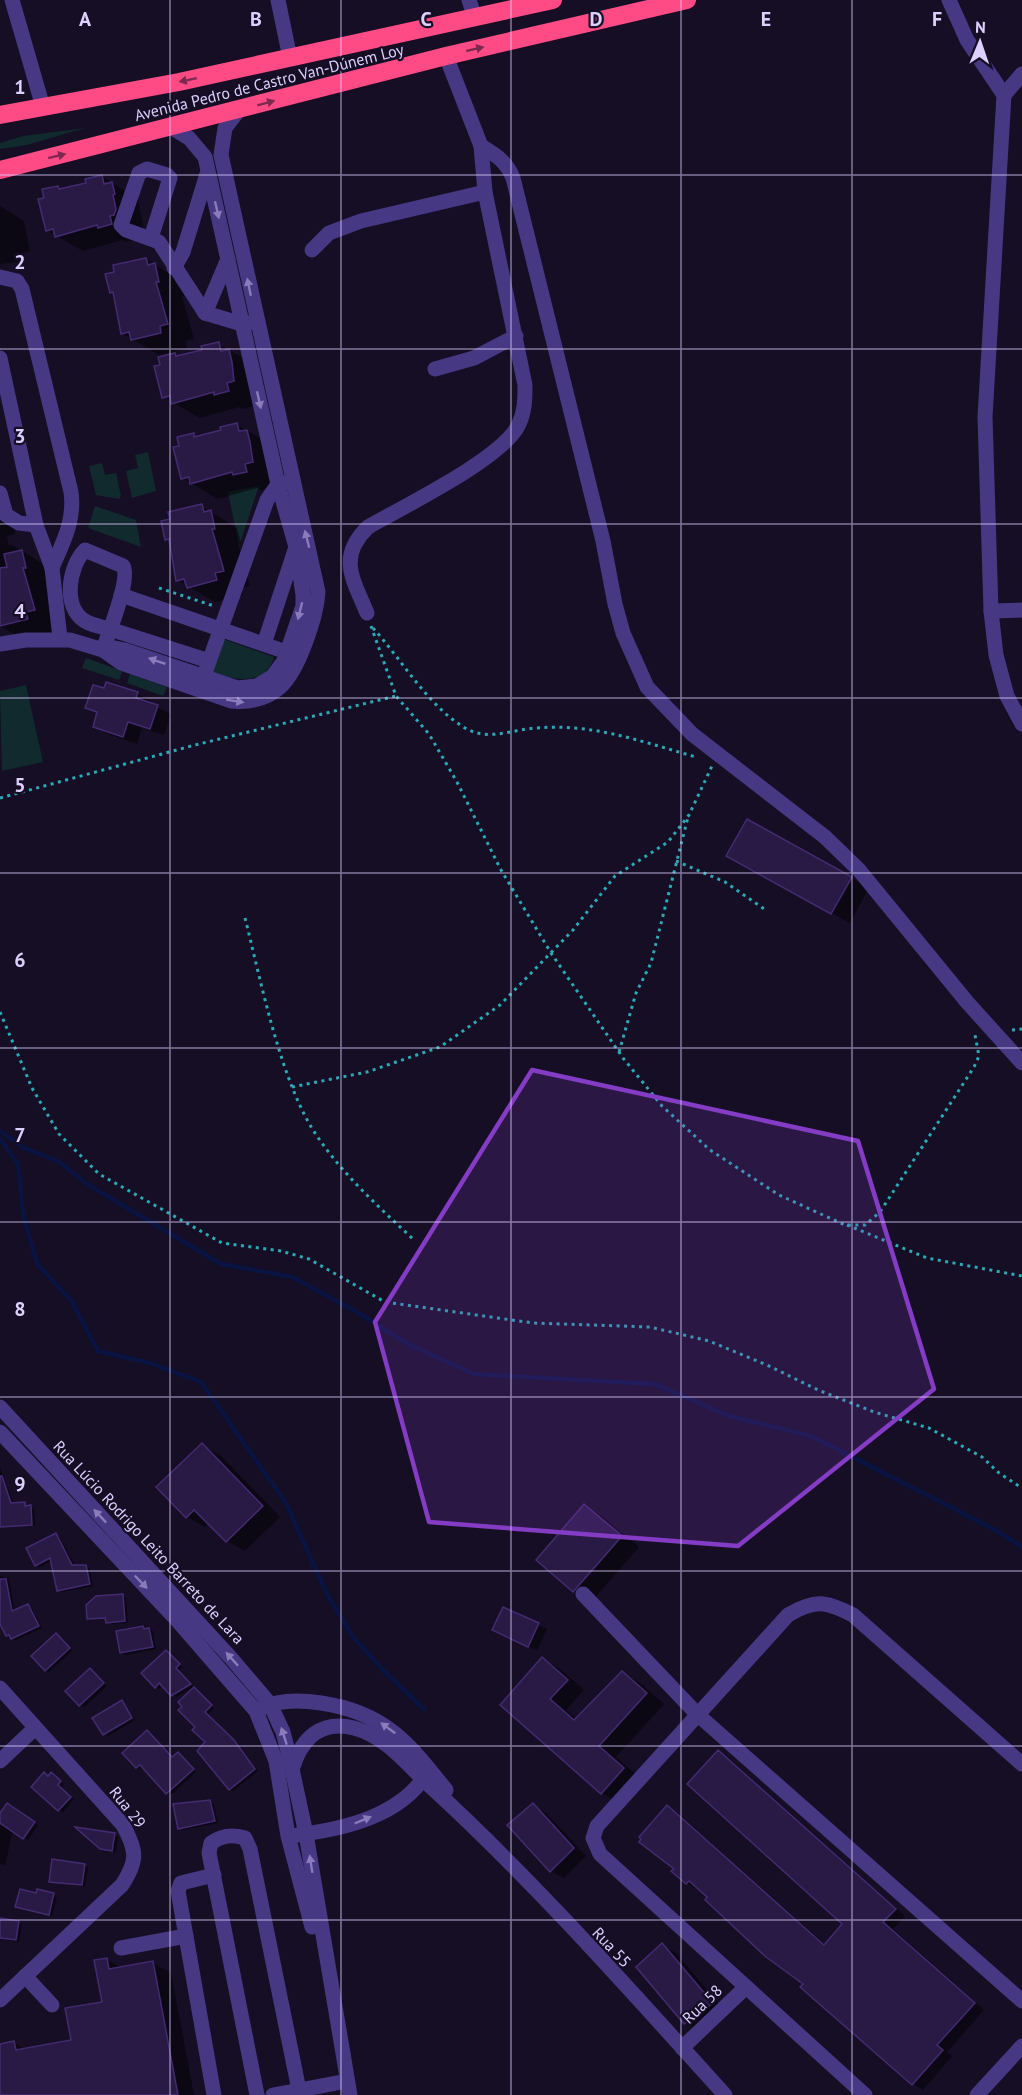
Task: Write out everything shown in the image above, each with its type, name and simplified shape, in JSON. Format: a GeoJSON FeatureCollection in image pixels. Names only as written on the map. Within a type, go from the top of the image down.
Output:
{"type":"FeatureCollection","features":[{"type":"Feature","properties":{"kind":"highway","name":"Avenida Pedro de Castro Van-Dúnem Loy"},"geometry":{"type":"LineString","coordinates":[[0,115],[290,58],[475,18],[528,3],[553,0]]}},
{"type":"Feature","properties":{"kind":"highway","name":"Avenida Pedro de Castro Van-Dúnem Loy"},"geometry":{"type":"LineString","coordinates":[[0,170],[446,56],[687,0]]}},
{"type":"Feature","properties":{"kind":"street"},"geometry":{"type":"LineString","coordinates":[[12,0],[43,107]]}},
{"type":"Feature","properties":{"kind":"street"},"geometry":{"type":"LineString","coordinates":[[278,0],[290,58]]}},
{"type":"Feature","properties":{"kind":"street"},"geometry":{"type":"LineString","coordinates":[[470,0],[475,18]]}},
{"type":"Feature","properties":{"kind":"street"},"geometry":{"type":"LineString","coordinates":[[949,0],[967,40],[1004,95]]}},
{"type":"Feature","properties":{"kind":"street"},"geometry":{"type":"LineString","coordinates":[[369,620],[349,571],[350,555],[356,539],[368,527],[472,466],[504,444],[518,428],[525,410],[525,385],[485,192],[481,146],[446,56]]}},
{"type":"Feature","properties":{"kind":"street"},"geometry":{"type":"LineString","coordinates":[[1022,74],[1004,95],[985,417],[991,611],[998,671],[1006,696],[1022,724]]}},
{"type":"Feature","properties":{"kind":"street"},"geometry":{"type":"LineString","coordinates":[[0,644],[60,638],[103,650],[115,648],[125,650],[201,684],[231,701],[246,702],[266,697],[287,682],[303,606],[302,586],[285,483],[250,323],[221,155],[225,128],[238,110]]}},
{"type":"Feature","properties":{"kind":"street"},"geometry":{"type":"LineString","coordinates":[[171,127],[189,138],[205,157],[228,259],[250,323]]}},
{"type":"Feature","properties":{"kind":"street"},"geometry":{"type":"LineString","coordinates":[[481,146],[501,157],[508,165],[513,178],[623,633],[647,687],[716,758],[825,837],[859,870],[967,1002],[1022,1063]]}},
{"type":"Feature","properties":{"kind":"street"},"geometry":{"type":"LineString","coordinates":[[174,268],[183,252],[208,171]]}},
{"type":"Feature","properties":{"kind":"street"},"geometry":{"type":"LineString","coordinates":[[312,250],[329,233],[361,221],[485,192]]}},
{"type":"Feature","properties":{"kind":"street"},"geometry":{"type":"LineString","coordinates":[[151,238],[159,242],[205,313],[250,323]]}},
{"type":"Feature","properties":{"kind":"street"},"geometry":{"type":"LineString","coordinates":[[205,313],[228,259]]}},
{"type":"Feature","properties":{"kind":"street"},"geometry":{"type":"LineString","coordinates":[[0,277],[17,280],[22,289],[71,492],[73,510],[70,527],[52,568]]}},
{"type":"Feature","properties":{"kind":"street"},"geometry":{"type":"LineString","coordinates":[[435,369],[474,358],[516,336]]}},
{"type":"Feature","properties":{"kind":"street"},"geometry":{"type":"LineString","coordinates":[[0,358],[3,386],[36,525],[52,568],[60,638]]}},
{"type":"Feature","properties":{"kind":"street"},"geometry":{"type":"LineString","coordinates":[[285,483],[318,592],[317,609],[294,654]]}},
{"type":"Feature","properties":{"kind":"street"},"geometry":{"type":"LineString","coordinates":[[201,684],[267,500],[285,483]]}},
{"type":"Feature","properties":{"kind":"street"},"geometry":{"type":"LineString","coordinates":[[0,493],[6,515],[19,522],[36,525]]}},
{"type":"Feature","properties":{"kind":"street"},"geometry":{"type":"LineString","coordinates":[[264,644],[296,547]]}},
{"type":"Feature","properties":{"kind":"street"},"geometry":{"type":"LineString","coordinates":[[103,650],[110,629],[121,595],[126,575],[123,566],[85,550],[80,555],[70,587],[75,610],[84,621],[110,629],[209,661]]}},
{"type":"Feature","properties":{"kind":"street"},"geometry":{"type":"LineString","coordinates":[[284,582],[318,592]]}},
{"type":"Feature","properties":{"kind":"street"},"geometry":{"type":"LineString","coordinates":[[121,595],[294,654]]}},
{"type":"Feature","properties":{"kind":"street"},"geometry":{"type":"LineString","coordinates":[[991,611],[1022,610]]}},
{"type":"Feature","properties":{"kind":"street","name":"Rua Lúcio Rodrigo Leito Barreto de Lara"},"geometry":{"type":"LineString","coordinates":[[0,1407],[224,1650],[263,1707]]}},
{"type":"Feature","properties":{"kind":"street","name":"Rua Lúcio Rodrigo Leito Barreto de Lara"},"geometry":{"type":"LineString","coordinates":[[0,1432],[177,1620],[263,1707]]}},
{"type":"Feature","properties":{"kind":"street"},"geometry":{"type":"LineString","coordinates":[[583,1594],[697,1714],[1022,2001]]}},
{"type":"Feature","properties":{"kind":"street"},"geometry":{"type":"LineString","coordinates":[[865,2095],[600,1854],[593,1838],[601,1819],[788,1615],[808,1603],[833,1605],[853,1615],[1022,1764]]}},
{"type":"Feature","properties":{"kind":"street","name":"Rua 29"},"geometry":{"type":"LineString","coordinates":[[0,1688],[123,1826],[134,1844],[134,1866],[122,1885],[0,2000]]}},
{"type":"Feature","properties":{"kind":"street"},"geometry":{"type":"LineString","coordinates":[[263,1707],[302,1700],[364,1713],[399,1735],[426,1774]]}},
{"type":"Feature","properties":{"kind":"street"},"geometry":{"type":"LineString","coordinates":[[263,1707],[283,1732],[292,1767],[306,1834],[333,2005],[349,2088],[273,2095]]}},
{"type":"Feature","properties":{"kind":"street"},"geometry":{"type":"LineString","coordinates":[[263,1707],[276,1761],[288,1836],[333,2005]]}},
{"type":"Feature","properties":{"kind":"street"},"geometry":{"type":"LineString","coordinates":[[292,1767],[299,1747],[313,1734],[322,1729],[344,1726],[365,1732],[426,1774]]}},
{"type":"Feature","properties":{"kind":"street"},"geometry":{"type":"LineString","coordinates":[[0,1761],[35,1728]]}},
{"type":"Feature","properties":{"kind":"street"},"geometry":{"type":"LineString","coordinates":[[288,1836],[352,1824],[397,1805],[413,1792],[426,1774]]}},
{"type":"Feature","properties":{"kind":"street","name":"Rua 55"},"geometry":{"type":"LineString","coordinates":[[426,1774],[725,2095]]}},
{"type":"Feature","properties":{"kind":"street"},"geometry":{"type":"LineString","coordinates":[[256,2095],[209,1853],[211,1843],[219,1838],[235,1835],[245,1838],[250,1849],[300,2093]]}},
{"type":"Feature","properties":{"kind":"street"},"geometry":{"type":"LineString","coordinates":[[214,1875],[181,1883],[178,1891],[214,2095]]}},
{"type":"Feature","properties":{"kind":"street"},"geometry":{"type":"LineString","coordinates":[[121,1948],[186,1936]]}},
{"type":"Feature","properties":{"kind":"street"},"geometry":{"type":"LineString","coordinates":[[25,1976],[52,2005]]}},
{"type":"Feature","properties":{"kind":"street","name":"Rua 58"},"geometry":{"type":"LineString","coordinates":[[682,2048],[746,1987]]}},
{"type":"Feature","properties":{"kind":"street"},"geometry":{"type":"LineString","coordinates":[[977,2095],[1022,2046]]}},
{"type":"Feature","properties":{"kind":"path"},"geometry":{"type":"LineString","coordinates":[[159,588],[220,608]]}},
{"type":"Feature","properties":{"kind":"path"},"geometry":{"type":"LineString","coordinates":[[369,620],[442,712],[468,730],[497,736],[526,729],[575,726],[716,758],[689,815],[651,963],[636,993],[619,1052]]}},
{"type":"Feature","properties":{"kind":"path"},"geometry":{"type":"LineString","coordinates":[[369,620],[396,696],[429,734],[457,782],[501,870],[551,953],[619,1052],[662,1106],[710,1150],[789,1200],[927,1258],[1022,1276]]}},
{"type":"Feature","properties":{"kind":"path"},"geometry":{"type":"LineString","coordinates":[[0,798],[195,745],[396,696]]}},
{"type":"Feature","properties":{"kind":"path"},"geometry":{"type":"LineString","coordinates":[[292,1088],[367,1072],[440,1047],[501,1005],[551,953],[615,876],[668,842],[689,815]]}},
{"type":"Feature","properties":{"kind":"path"},"geometry":{"type":"LineString","coordinates":[[676,861],[725,882],[767,911]]}},
{"type":"Feature","properties":{"kind":"path"},"geometry":{"type":"LineString","coordinates":[[245,918],[292,1088],[315,1134],[343,1171],[414,1240]]}},
{"type":"Feature","properties":{"kind":"path"},"geometry":{"type":"LineString","coordinates":[[0,1012],[32,1088],[58,1134],[99,1174],[222,1243],[281,1251],[309,1259],[385,1302],[533,1323],[651,1327],[710,1341],[818,1390],[874,1412],[929,1428],[982,1457],[999,1473],[1022,1488]]}},
{"type":"Feature","properties":{"kind":"path"},"geometry":{"type":"LineString","coordinates":[[845,1225],[865,1225],[880,1212],[926,1137],[974,1066],[979,1056],[974,1031]]}},
{"type":"Feature","properties":{"kind":"highlighted area"},"geometry":{"type":"Polygon","coordinates":[[[532,1070],[858,1141],[934,1389],[738,1546],[429,1522],[375,1322],[532,1070]]]}},
{"type":"Feature","properties":{"kind":"green space"},"geometry":{"type":"Polygon","coordinates":[[[85,128],[27,145],[0,149],[0,143],[23,136],[85,128]]]}},
{"type":"Feature","properties":{"kind":"green space"},"geometry":{"type":"Polygon","coordinates":[[[148,452],[156,491],[132,498],[126,471],[138,468],[135,455],[148,452]]]}},
{"type":"Feature","properties":{"kind":"green space"},"geometry":{"type":"Polygon","coordinates":[[[102,463],[105,475],[116,473],[121,496],[119,499],[96,495],[89,466],[102,463]]]}},
{"type":"Feature","properties":{"kind":"green space"},"geometry":{"type":"Polygon","coordinates":[[[259,486],[239,546],[228,492],[259,486]]]}},
{"type":"Feature","properties":{"kind":"green space"},"geometry":{"type":"Polygon","coordinates":[[[95,506],[136,520],[141,547],[88,528],[95,506]]]}},
{"type":"Feature","properties":{"kind":"green space"},"geometry":{"type":"Polygon","coordinates":[[[223,639],[274,657],[270,667],[256,677],[247,679],[210,672],[223,639]]]}},
{"type":"Feature","properties":{"kind":"green space"},"geometry":{"type":"Polygon","coordinates":[[[86,658],[122,671],[119,680],[82,668],[86,658]]]}},
{"type":"Feature","properties":{"kind":"green space"},"geometry":{"type":"Polygon","coordinates":[[[130,674],[167,687],[163,696],[127,683],[130,674]]]}},
{"type":"Feature","properties":{"kind":"green space"},"geometry":{"type":"Polygon","coordinates":[[[26,685],[43,762],[2,771],[0,691],[26,685]]]}},
{"type":"Feature","properties":{"kind":"building"},"geometry":{"type":"Polygon","coordinates":[[[102,175],[104,184],[112,182],[115,194],[113,195],[116,209],[114,215],[110,216],[112,224],[98,228],[97,225],[55,237],[53,229],[46,231],[38,199],[44,198],[42,189],[58,186],[59,189],[86,183],[85,179],[102,175]]]}},
{"type":"Feature","properties":{"kind":"building"},"geometry":{"type":"Polygon","coordinates":[[[146,258],[148,265],[155,263],[159,282],[156,282],[168,324],[160,326],[161,333],[131,340],[129,332],[121,334],[113,292],[110,293],[105,274],[114,272],[113,265],[146,258]]]}},
{"type":"Feature","properties":{"kind":"building"},"geometry":{"type":"Polygon","coordinates":[[[219,342],[221,351],[229,349],[232,362],[234,381],[227,383],[229,391],[214,395],[214,392],[171,404],[170,396],[162,398],[154,366],[160,365],[158,357],[175,353],[176,356],[202,350],[201,346],[219,342]]]}},
{"type":"Feature","properties":{"kind":"building"},"geometry":{"type":"Polygon","coordinates":[[[237,423],[239,431],[247,430],[250,442],[253,462],[245,464],[247,472],[233,475],[232,472],[190,484],[189,477],[181,479],[173,447],[179,446],[177,437],[194,433],[194,437],[237,423]]]}},
{"type":"Feature","properties":{"kind":"building"},"geometry":{"type":"Polygon","coordinates":[[[202,504],[204,512],[211,510],[215,529],[212,529],[224,571],[215,573],[217,580],[187,588],[184,579],[176,581],[169,539],[165,540],[161,521],[170,519],[168,512],[202,504]]]}},
{"type":"Feature","properties":{"kind":"building"},"geometry":{"type":"Polygon","coordinates":[[[22,550],[26,568],[23,568],[35,610],[26,612],[28,619],[0,626],[0,568],[7,567],[4,554],[22,550]]]}},
{"type":"Feature","properties":{"kind":"building"},"geometry":{"type":"Polygon","coordinates":[[[106,682],[138,692],[136,698],[158,705],[150,729],[128,722],[123,737],[93,727],[97,712],[85,708],[93,685],[104,688],[106,682]]]}},
{"type":"Feature","properties":{"kind":"building"},"geometry":{"type":"Polygon","coordinates":[[[747,819],[852,877],[831,914],[726,856],[747,819]]]}},
{"type":"Feature","properties":{"kind":"building"},"geometry":{"type":"Polygon","coordinates":[[[202,1443],[263,1506],[226,1542],[194,1510],[186,1518],[156,1487],[202,1443]]]}},
{"type":"Feature","properties":{"kind":"building"},"geometry":{"type":"Polygon","coordinates":[[[0,1476],[2,1476],[11,1503],[25,1502],[25,1506],[31,1505],[32,1525],[0,1527],[0,1476]]]}},
{"type":"Feature","properties":{"kind":"building"},"geometry":{"type":"Polygon","coordinates":[[[584,1504],[622,1536],[573,1592],[536,1560],[584,1504]]]}},
{"type":"Feature","properties":{"kind":"building"},"geometry":{"type":"Polygon","coordinates":[[[56,1533],[72,1565],[86,1565],[90,1584],[57,1591],[50,1558],[35,1566],[26,1548],[56,1533]]]}},
{"type":"Feature","properties":{"kind":"building"},"geometry":{"type":"Polygon","coordinates":[[[0,1579],[6,1579],[12,1611],[28,1604],[39,1626],[11,1639],[9,1635],[6,1636],[0,1624],[0,1579]]]}},
{"type":"Feature","properties":{"kind":"building"},"geometry":{"type":"Polygon","coordinates":[[[123,1594],[125,1621],[106,1623],[105,1618],[87,1619],[86,1605],[96,1596],[123,1594]]]}},
{"type":"Feature","properties":{"kind":"building"},"geometry":{"type":"Polygon","coordinates":[[[503,1607],[539,1623],[528,1647],[492,1630],[503,1607]]]}},
{"type":"Feature","properties":{"kind":"building"},"geometry":{"type":"Polygon","coordinates":[[[143,1626],[144,1629],[149,1628],[153,1647],[120,1653],[116,1631],[143,1626]]]}},
{"type":"Feature","properties":{"kind":"building"},"geometry":{"type":"Polygon","coordinates":[[[56,1633],[70,1648],[45,1671],[31,1656],[56,1633]]]}},
{"type":"Feature","properties":{"kind":"building"},"geometry":{"type":"Polygon","coordinates":[[[166,1650],[180,1664],[176,1668],[191,1684],[171,1696],[159,1683],[155,1688],[141,1673],[166,1650]]]}},
{"type":"Feature","properties":{"kind":"building"},"geometry":{"type":"Polygon","coordinates":[[[542,1657],[568,1680],[550,1699],[574,1720],[622,1671],[647,1693],[599,1746],[624,1768],[601,1794],[500,1705],[542,1657]]]}},
{"type":"Feature","properties":{"kind":"building"},"geometry":{"type":"Polygon","coordinates":[[[90,1668],[104,1683],[79,1706],[65,1691],[90,1668]]]}},
{"type":"Feature","properties":{"kind":"building"},"geometry":{"type":"Polygon","coordinates":[[[194,1687],[212,1705],[205,1712],[234,1740],[255,1769],[229,1790],[197,1751],[205,1742],[192,1730],[195,1727],[178,1710],[182,1707],[178,1702],[194,1687]]]}},
{"type":"Feature","properties":{"kind":"building"},"geometry":{"type":"Polygon","coordinates":[[[122,1700],[132,1718],[103,1735],[92,1718],[122,1700]]]}},
{"type":"Feature","properties":{"kind":"building"},"geometry":{"type":"Polygon","coordinates":[[[147,1730],[172,1757],[178,1752],[194,1769],[166,1794],[140,1765],[136,1768],[122,1753],[147,1730]]]}},
{"type":"Feature","properties":{"kind":"building"},"geometry":{"type":"Polygon","coordinates":[[[718,1750],[896,1909],[883,1922],[975,2003],[937,2045],[943,2050],[912,2085],[800,1987],[803,1984],[766,1957],[705,1900],[707,1897],[689,1881],[686,1884],[671,1871],[674,1869],[639,1842],[641,1839],[639,1837],[667,1805],[824,1945],[842,1924],[687,1784],[718,1750]]]}},
{"type":"Feature","properties":{"kind":"building"},"geometry":{"type":"Polygon","coordinates":[[[44,1772],[48,1776],[51,1772],[61,1781],[58,1785],[71,1797],[58,1811],[31,1787],[44,1772]]]}},
{"type":"Feature","properties":{"kind":"building"},"geometry":{"type":"Polygon","coordinates":[[[210,1800],[215,1821],[178,1829],[173,1804],[210,1800]]]}},
{"type":"Feature","properties":{"kind":"building"},"geometry":{"type":"Polygon","coordinates":[[[7,1803],[35,1822],[23,1839],[0,1823],[0,1813],[7,1803]]]}},
{"type":"Feature","properties":{"kind":"building"},"geometry":{"type":"Polygon","coordinates":[[[533,1803],[574,1848],[550,1872],[507,1825],[533,1803]]]}},
{"type":"Feature","properties":{"kind":"building"},"geometry":{"type":"Polygon","coordinates":[[[75,1827],[115,1833],[112,1851],[100,1849],[75,1827]]]}},
{"type":"Feature","properties":{"kind":"building"},"geometry":{"type":"Polygon","coordinates":[[[52,1859],[85,1864],[82,1885],[49,1882],[52,1859]]]}},
{"type":"Feature","properties":{"kind":"building"},"geometry":{"type":"Polygon","coordinates":[[[20,1889],[36,1893],[37,1889],[54,1893],[49,1915],[15,1907],[20,1889]]]}},
{"type":"Feature","properties":{"kind":"building"},"geometry":{"type":"Polygon","coordinates":[[[0,1918],[19,1921],[16,1940],[0,1938],[0,1918]]]}},
{"type":"Feature","properties":{"kind":"building"},"geometry":{"type":"Polygon","coordinates":[[[662,1943],[713,2003],[684,2024],[636,1967],[662,1943]]]}},
{"type":"Feature","properties":{"kind":"building"},"geometry":{"type":"Polygon","coordinates":[[[107,1958],[109,1969],[153,1961],[178,2095],[0,2095],[0,2044],[14,2041],[16,2050],[71,2040],[65,2008],[102,2002],[94,1960],[107,1958]]]}},
{"type":"Feature","properties":{"kind":"waterway"},"geometry":{"type":"LineString","coordinates":[[0,1131],[24,1148],[58,1161],[87,1184],[221,1264],[292,1277],[357,1312],[408,1344],[474,1374],[655,1384],[729,1416],[811,1436],[992,1528],[1022,1547]]}},
{"type":"Feature","properties":{"kind":"waterway"},"geometry":{"type":"LineString","coordinates":[[0,1139],[18,1164],[23,1214],[37,1264],[71,1300],[98,1351],[150,1363],[201,1382],[286,1503],[327,1594],[353,1637],[424,1709]]}}]}
